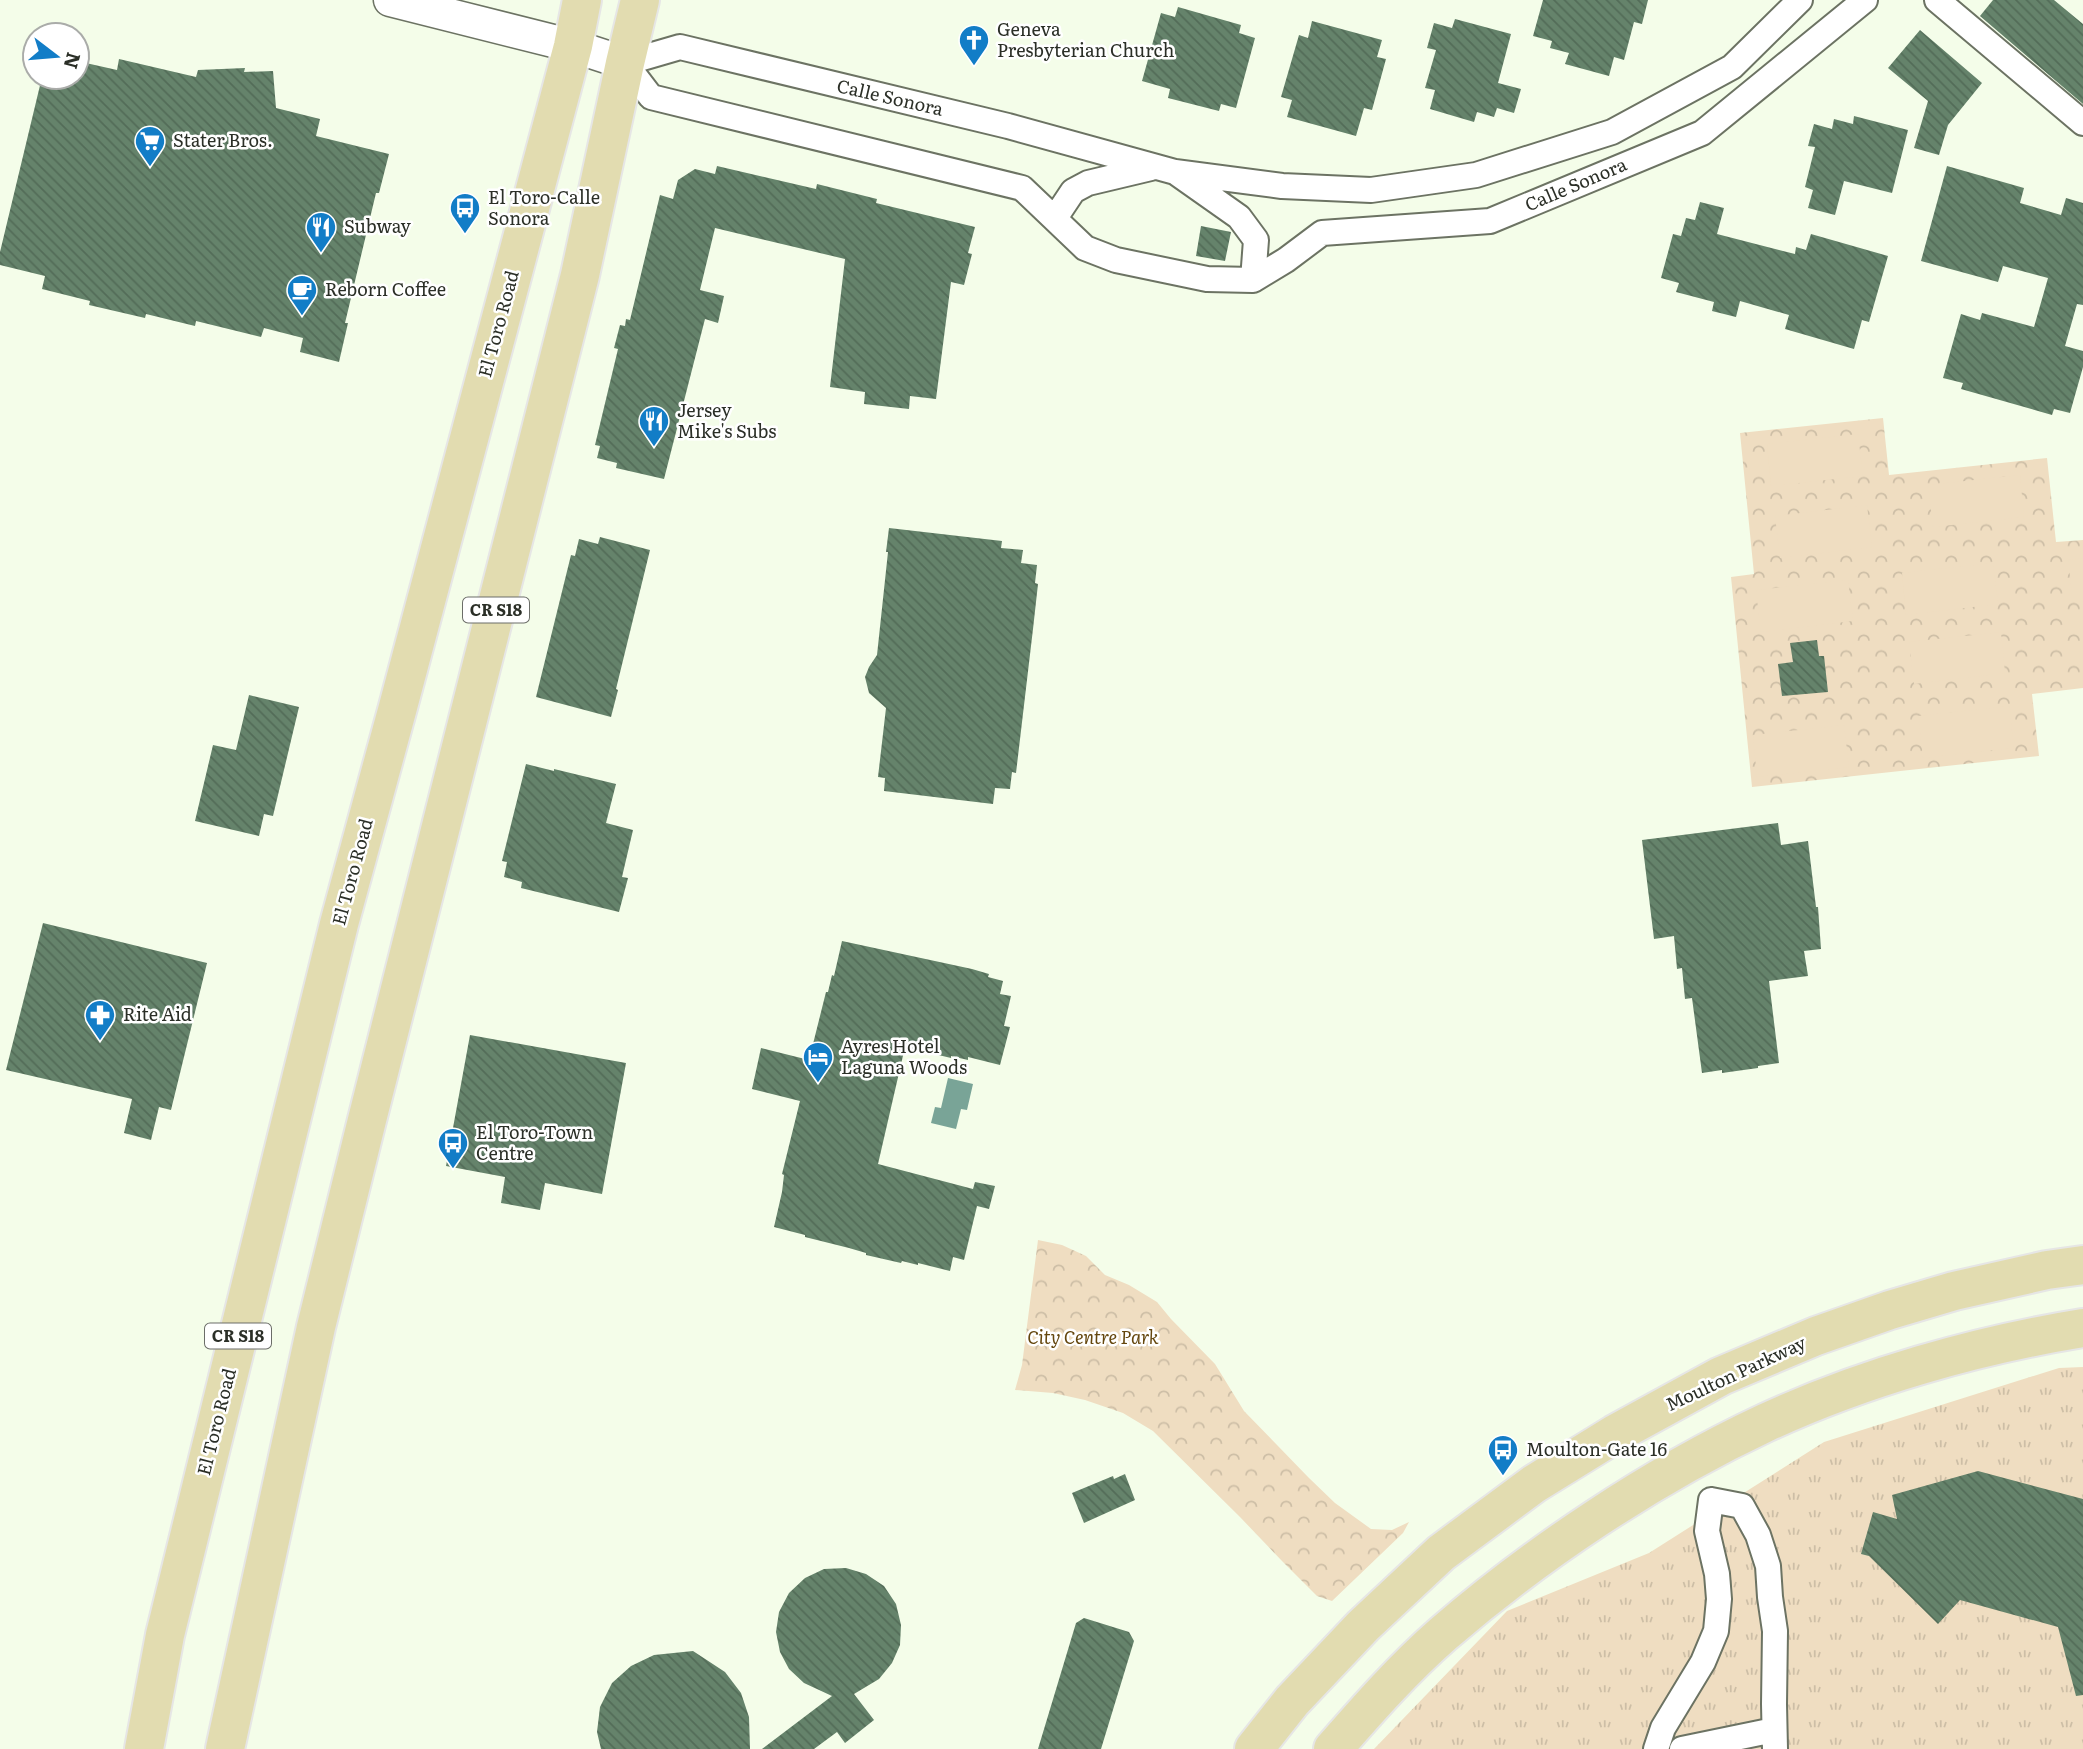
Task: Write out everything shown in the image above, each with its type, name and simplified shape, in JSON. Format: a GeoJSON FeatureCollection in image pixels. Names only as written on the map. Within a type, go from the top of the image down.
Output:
{"type":"FeatureCollection","features":[{"type":"Feature","properties":{"kind":"main road","name":"El Toro Road"},"geometry":{"type":"LineString","coordinates":[[144,1749],[165,1635],[339,924],[573,47],[582,0]]}},
{"type":"Feature","properties":{"kind":"main road","name":"CR S18"},"geometry":{"type":"LineString","coordinates":[[225,1749],[316,1327],[580,275],[640,0]]}},
{"type":"Feature","properties":{"kind":"main road","name":"Moulton Parkway"},"geometry":{"type":"LineString","coordinates":[[1254,1749],[1292,1701],[1363,1626],[1441,1553],[1534,1484],[1615,1434],[1721,1376],[1815,1336],[1954,1291],[2047,1270],[2083,1265]]}},
{"type":"Feature","properties":{"kind":"main road"},"geometry":{"type":"LineString","coordinates":[[1333,1749],[1378,1698],[1451,1628],[1586,1525],[1686,1464],[1765,1423],[1856,1386],[1948,1357],[2083,1328]]}},
{"type":"Feature","properties":{"kind":"street"},"geometry":{"type":"LineString","coordinates":[[390,0],[625,63],[651,97],[1022,188],[1085,248],[1116,260],[1207,279],[1253,280]]}},
{"type":"Feature","properties":{"kind":"street","name":"Calle Sonora"},"geometry":{"type":"LineString","coordinates":[[625,63],[680,47],[1008,126],[1165,170],[1282,186],[1371,190],[1476,175],[1612,132],[1732,67],[1800,0]]}},
{"type":"Feature","properties":{"kind":"street","name":"Calle Sonora"},"geometry":{"type":"LineString","coordinates":[[1253,280],[1322,233],[1490,221],[1702,132],[1865,0]]}},
{"type":"Feature","properties":{"kind":"street"},"geometry":{"type":"LineString","coordinates":[[1937,0],[2083,124]]}},
{"type":"Feature","properties":{"kind":"street","name":"Calle Sonora"},"geometry":{"type":"LineString","coordinates":[[1055,218],[1073,191],[1088,183],[1165,170],[1239,216],[1256,240],[1253,280]]}},
{"type":"Feature","properties":{"kind":"street"},"geometry":{"type":"LineString","coordinates":[[1656,1749],[1662,1728],[1703,1662],[1716,1631],[1719,1599],[1717,1574],[1707,1531],[1711,1500],[1742,1506],[1758,1535],[1768,1566],[1775,1631],[1775,1740],[1682,1749]]}},
{"type":"Feature","properties":{"kind":"green space"},"geometry":{"type":"Polygon","coordinates":[[[1883,418],[1889,475],[2047,458],[2056,542],[2083,540],[2083,688],[2032,694],[2039,756],[1752,787],[1731,577],[1754,574],[1740,433],[1883,418]]]}},
{"type":"Feature","properties":{"kind":"green space"},"geometry":{"type":"Polygon","coordinates":[[[1858,434],[1863,476],[1771,486],[1767,444],[1858,434]]]}},
{"type":"Feature","properties":{"kind":"green space"},"geometry":{"type":"Polygon","coordinates":[[[2020,475],[2024,517],[1933,527],[1928,485],[2020,475]]]}},
{"type":"Feature","properties":{"kind":"green space"},"geometry":{"type":"Polygon","coordinates":[[[1867,505],[1872,547],[1780,558],[1775,516],[1867,505]]]}},
{"type":"Feature","properties":{"kind":"green space"},"geometry":{"type":"Polygon","coordinates":[[[2083,558],[2083,601],[2073,602],[2068,560],[2083,558]]]}},
{"type":"Feature","properties":{"kind":"green space"},"geometry":{"type":"Polygon","coordinates":[[[1993,563],[1998,604],[1906,615],[1902,573],[1993,563]]]}},
{"type":"Feature","properties":{"kind":"green space"},"geometry":{"type":"Polygon","coordinates":[[[1848,580],[1853,621],[1761,632],[1756,590],[1848,580]]]}},
{"type":"Feature","properties":{"kind":"green space"},"geometry":{"type":"Polygon","coordinates":[[[2001,632],[2005,673],[1914,684],[1909,642],[2001,632]]]}},
{"type":"Feature","properties":{"kind":"green space"},"geometry":{"type":"Polygon","coordinates":[[[2009,706],[2014,748],[1923,758],[1918,716],[2009,706]]]}},
{"type":"Feature","properties":{"kind":"green space"},"geometry":{"type":"Polygon","coordinates":[[[1844,725],[1849,767],[1757,777],[1753,735],[1844,725]]]}},
{"type":"Feature","properties":{"kind":"green space","name":"City Centre Park"},"geometry":{"type":"Polygon","coordinates":[[[1038,1240],[1062,1245],[1086,1256],[1105,1275],[1129,1285],[1157,1302],[1215,1364],[1244,1411],[1335,1503],[1371,1529],[1392,1530],[1409,1522],[1403,1533],[1332,1601],[1317,1596],[1153,1431],[1123,1413],[1085,1400],[1053,1393],[1015,1390],[1022,1365],[1038,1240]]]}},
{"type":"Feature","properties":{"kind":"green space"},"geometry":{"type":"Polygon","coordinates":[[[2083,1367],[2083,1749],[1374,1749],[1507,1611],[1649,1553],[1824,1442],[2059,1368],[2083,1367]]]}},
{"type":"Feature","properties":{"kind":"water"},"geometry":{"type":"Polygon","coordinates":[[[948,1078],[973,1084],[967,1110],[961,1109],[956,1129],[931,1123],[935,1107],[941,1108],[948,1078]]]}},
{"type":"Feature","properties":{"kind":"building"},"geometry":{"type":"Polygon","coordinates":[[[1543,0],[1648,0],[1642,24],[1634,22],[1624,60],[1614,57],[1609,76],[1565,64],[1569,53],[1550,48],[1552,41],[1533,36],[1543,0]]]}},
{"type":"Feature","properties":{"kind":"building"},"geometry":{"type":"Polygon","coordinates":[[[1993,0],[2054,0],[2083,24],[2083,104],[1980,16],[1993,0]]]}},
{"type":"Feature","properties":{"kind":"building"},"geometry":{"type":"Polygon","coordinates":[[[1178,7],[1241,25],[1239,33],[1255,38],[1236,108],[1221,104],[1219,111],[1168,98],[1170,89],[1142,81],[1161,13],[1175,17],[1178,7]]]}},
{"type":"Feature","properties":{"kind":"building"},"geometry":{"type":"Polygon","coordinates":[[[1455,19],[1511,34],[1498,83],[1521,89],[1514,113],[1497,108],[1494,117],[1477,112],[1474,122],[1430,109],[1435,90],[1425,88],[1436,50],[1427,48],[1434,23],[1452,28],[1455,19]]]}},
{"type":"Feature","properties":{"kind":"building"},"geometry":{"type":"Polygon","coordinates":[[[1312,21],[1382,40],[1377,57],[1386,59],[1372,110],[1364,108],[1356,136],[1287,117],[1292,100],[1281,97],[1299,35],[1308,38],[1312,21]]]}},
{"type":"Feature","properties":{"kind":"building"},"geometry":{"type":"Polygon","coordinates":[[[1920,30],[1982,83],[1948,125],[1939,155],[1914,148],[1928,101],[1888,68],[1920,30]]]}},
{"type":"Feature","properties":{"kind":"building"},"geometry":{"type":"Polygon","coordinates":[[[119,59],[196,77],[198,70],[245,68],[244,72],[273,71],[276,108],[320,119],[316,136],[389,154],[379,193],[376,193],[345,323],[348,323],[339,362],[300,352],[303,338],[264,328],[261,337],[196,321],[195,326],[146,314],[145,318],[89,305],[90,301],[42,289],[45,276],[0,265],[0,252],[39,91],[91,91],[91,64],[117,70],[119,59]]]}},
{"type":"Feature","properties":{"kind":"building"},"geometry":{"type":"Polygon","coordinates":[[[1854,116],[1908,130],[1892,193],[1844,181],[1835,215],[1808,208],[1813,190],[1805,187],[1815,147],[1808,146],[1814,124],[1832,129],[1834,119],[1853,124],[1854,116]]]}},
{"type":"Feature","properties":{"kind":"building"},"geometry":{"type":"Polygon","coordinates":[[[717,166],[816,189],[817,184],[877,199],[876,203],[975,227],[964,285],[951,282],[936,399],[910,396],[909,409],[864,404],[865,392],[830,387],[845,259],[715,228],[700,290],[724,296],[718,323],[705,319],[664,479],[616,468],[617,463],[597,458],[600,446],[595,445],[618,349],[614,348],[620,325],[625,326],[626,319],[630,320],[660,195],[673,199],[678,180],[695,169],[715,174],[717,166]]]}},
{"type":"Feature","properties":{"kind":"building"},"geometry":{"type":"Polygon","coordinates":[[[1947,166],[2024,188],[2020,203],[2061,215],[2066,198],[2083,203],[2083,305],[2077,304],[2065,346],[2083,351],[2083,367],[2070,413],[2054,409],[2052,415],[1961,389],[1963,383],[1943,378],[1961,314],[1980,320],[1982,313],[2034,327],[2048,278],[2003,266],[1998,282],[1921,261],[1947,166]]]}},
{"type":"Feature","properties":{"kind":"building"},"geometry":{"type":"Polygon","coordinates":[[[1700,202],[1724,208],[1717,234],[1795,254],[1796,247],[1806,250],[1811,234],[1888,256],[1869,322],[1862,320],[1854,349],[1785,329],[1789,315],[1740,301],[1736,317],[1712,311],[1714,302],[1676,292],[1679,283],[1661,278],[1673,234],[1681,236],[1686,218],[1695,220],[1700,202]]]}},
{"type":"Feature","properties":{"kind":"building"},"geometry":{"type":"Polygon","coordinates":[[[1201,226],[1231,232],[1225,261],[1196,256],[1201,226]]]}},
{"type":"Feature","properties":{"kind":"building"},"geometry":{"type":"Polygon","coordinates":[[[889,528],[1002,541],[1001,548],[1023,550],[1021,563],[1037,565],[1035,583],[1038,584],[1016,773],[1012,772],[1010,789],[995,788],[993,804],[884,791],[885,778],[878,777],[886,708],[869,693],[865,677],[877,655],[889,528]]]}},
{"type":"Feature","properties":{"kind":"building"},"geometry":{"type":"Polygon","coordinates":[[[600,537],[650,550],[611,717],[536,697],[571,555],[575,556],[579,539],[598,544],[600,537]]]}},
{"type":"Feature","properties":{"kind":"building"},"geometry":{"type":"Polygon","coordinates":[[[1817,640],[1819,656],[1824,656],[1828,692],[1782,696],[1778,664],[1793,662],[1790,643],[1817,640]]]}},
{"type":"Feature","properties":{"kind":"building"},"geometry":{"type":"Polygon","coordinates":[[[249,695],[299,707],[273,816],[264,814],[259,836],[195,821],[213,745],[236,750],[249,695]]]}},
{"type":"Feature","properties":{"kind":"building"},"geometry":{"type":"Polygon","coordinates":[[[526,764],[616,784],[606,823],[633,830],[622,877],[628,878],[619,912],[521,888],[522,882],[504,877],[507,862],[502,861],[526,764]]]}},
{"type":"Feature","properties":{"kind":"building"},"geometry":{"type":"Polygon","coordinates":[[[1778,823],[1781,845],[1808,841],[1821,949],[1804,951],[1808,976],[1769,981],[1779,1063],[1722,1073],[1722,1070],[1702,1073],[1692,998],[1685,999],[1682,968],[1677,969],[1674,936],[1654,939],[1642,840],[1778,823]]]}},
{"type":"Feature","properties":{"kind":"building","name":"Rite Aid"},"geometry":{"type":"Polygon","coordinates":[[[43,923],[207,963],[171,1110],[159,1107],[151,1140],[124,1133],[132,1099],[6,1070],[43,923]]]}},
{"type":"Feature","properties":{"kind":"building"},"geometry":{"type":"Polygon","coordinates":[[[842,941],[989,974],[988,977],[1003,981],[1000,994],[1011,996],[1004,1026],[1010,1027],[1000,1065],[968,1057],[968,1060],[951,1058],[905,1047],[878,1164],[973,1189],[975,1182],[995,1186],[989,1209],[977,1206],[964,1260],[953,1257],[950,1271],[866,1255],[774,1227],[782,1192],[782,1174],[800,1101],[752,1089],[761,1048],[809,1060],[842,941]]]}},
{"type":"Feature","properties":{"kind":"building"},"geometry":{"type":"Polygon","coordinates":[[[470,1035],[626,1063],[602,1194],[545,1183],[540,1210],[501,1203],[505,1177],[446,1166],[470,1035]]]}},
{"type":"Feature","properties":{"kind":"building"},"geometry":{"type":"Polygon","coordinates":[[[1978,1471],[2083,1499],[2083,1695],[2076,1696],[2058,1627],[1960,1600],[1938,1624],[1869,1556],[1861,1554],[1873,1512],[1897,1519],[1892,1495],[1978,1471]]]}},
{"type":"Feature","properties":{"kind":"building"},"geometry":{"type":"Polygon","coordinates":[[[1125,1474],[1135,1500],[1084,1523],[1072,1493],[1113,1476],[1114,1479],[1125,1474]]]}},
{"type":"Feature","properties":{"kind":"building"},"geometry":{"type":"Polygon","coordinates":[[[846,1568],[866,1574],[884,1586],[896,1604],[901,1625],[900,1645],[892,1663],[879,1679],[854,1694],[874,1720],[845,1743],[837,1732],[814,1749],[762,1749],[832,1696],[804,1683],[789,1669],[780,1652],[776,1632],[779,1612],[789,1593],[805,1578],[824,1569],[846,1568]]]}},
{"type":"Feature","properties":{"kind":"building"},"geometry":{"type":"Polygon","coordinates":[[[1084,1618],[1129,1632],[1134,1641],[1101,1749],[1038,1749],[1076,1623],[1084,1618]]]}},
{"type":"Feature","properties":{"kind":"building"},"geometry":{"type":"Polygon","coordinates":[[[693,1651],[725,1672],[741,1693],[749,1717],[750,1749],[601,1749],[597,1732],[600,1707],[612,1683],[631,1666],[654,1655],[693,1651]]]}},
{"type":"Feature","properties":{"kind":"place","name":"Geneva Presbyterian Church"},"geometry":{"type":"Point","coordinates":[974,67]}},
{"type":"Feature","properties":{"kind":"place","name":"Stater Bros."},"geometry":{"type":"Point","coordinates":[150,168]}},
{"type":"Feature","properties":{"kind":"place","name":"El Toro-Calle Sonora"},"geometry":{"type":"Point","coordinates":[465,235]}},
{"type":"Feature","properties":{"kind":"place","name":"Subway"},"geometry":{"type":"Point","coordinates":[321,254]}},
{"type":"Feature","properties":{"kind":"place","name":"Reborn Coffee"},"geometry":{"type":"Point","coordinates":[302,317]}},
{"type":"Feature","properties":{"kind":"place","name":"Jersey Mike's Subs"},"geometry":{"type":"Point","coordinates":[654,448]}},
{"type":"Feature","properties":{"kind":"place","name":"Rite Aid"},"geometry":{"type":"Point","coordinates":[100,1042]}},
{"type":"Feature","properties":{"kind":"place","name":"Ayres Hotel Laguna Woods"},"geometry":{"type":"Point","coordinates":[818,1084]}},
{"type":"Feature","properties":{"kind":"place","name":"El Toro-Town Centre"},"geometry":{"type":"Point","coordinates":[453,1170]}},
{"type":"Feature","properties":{"kind":"place","name":"Moulton-Gate 16"},"geometry":{"type":"Point","coordinates":[1503,1477]}}]}
